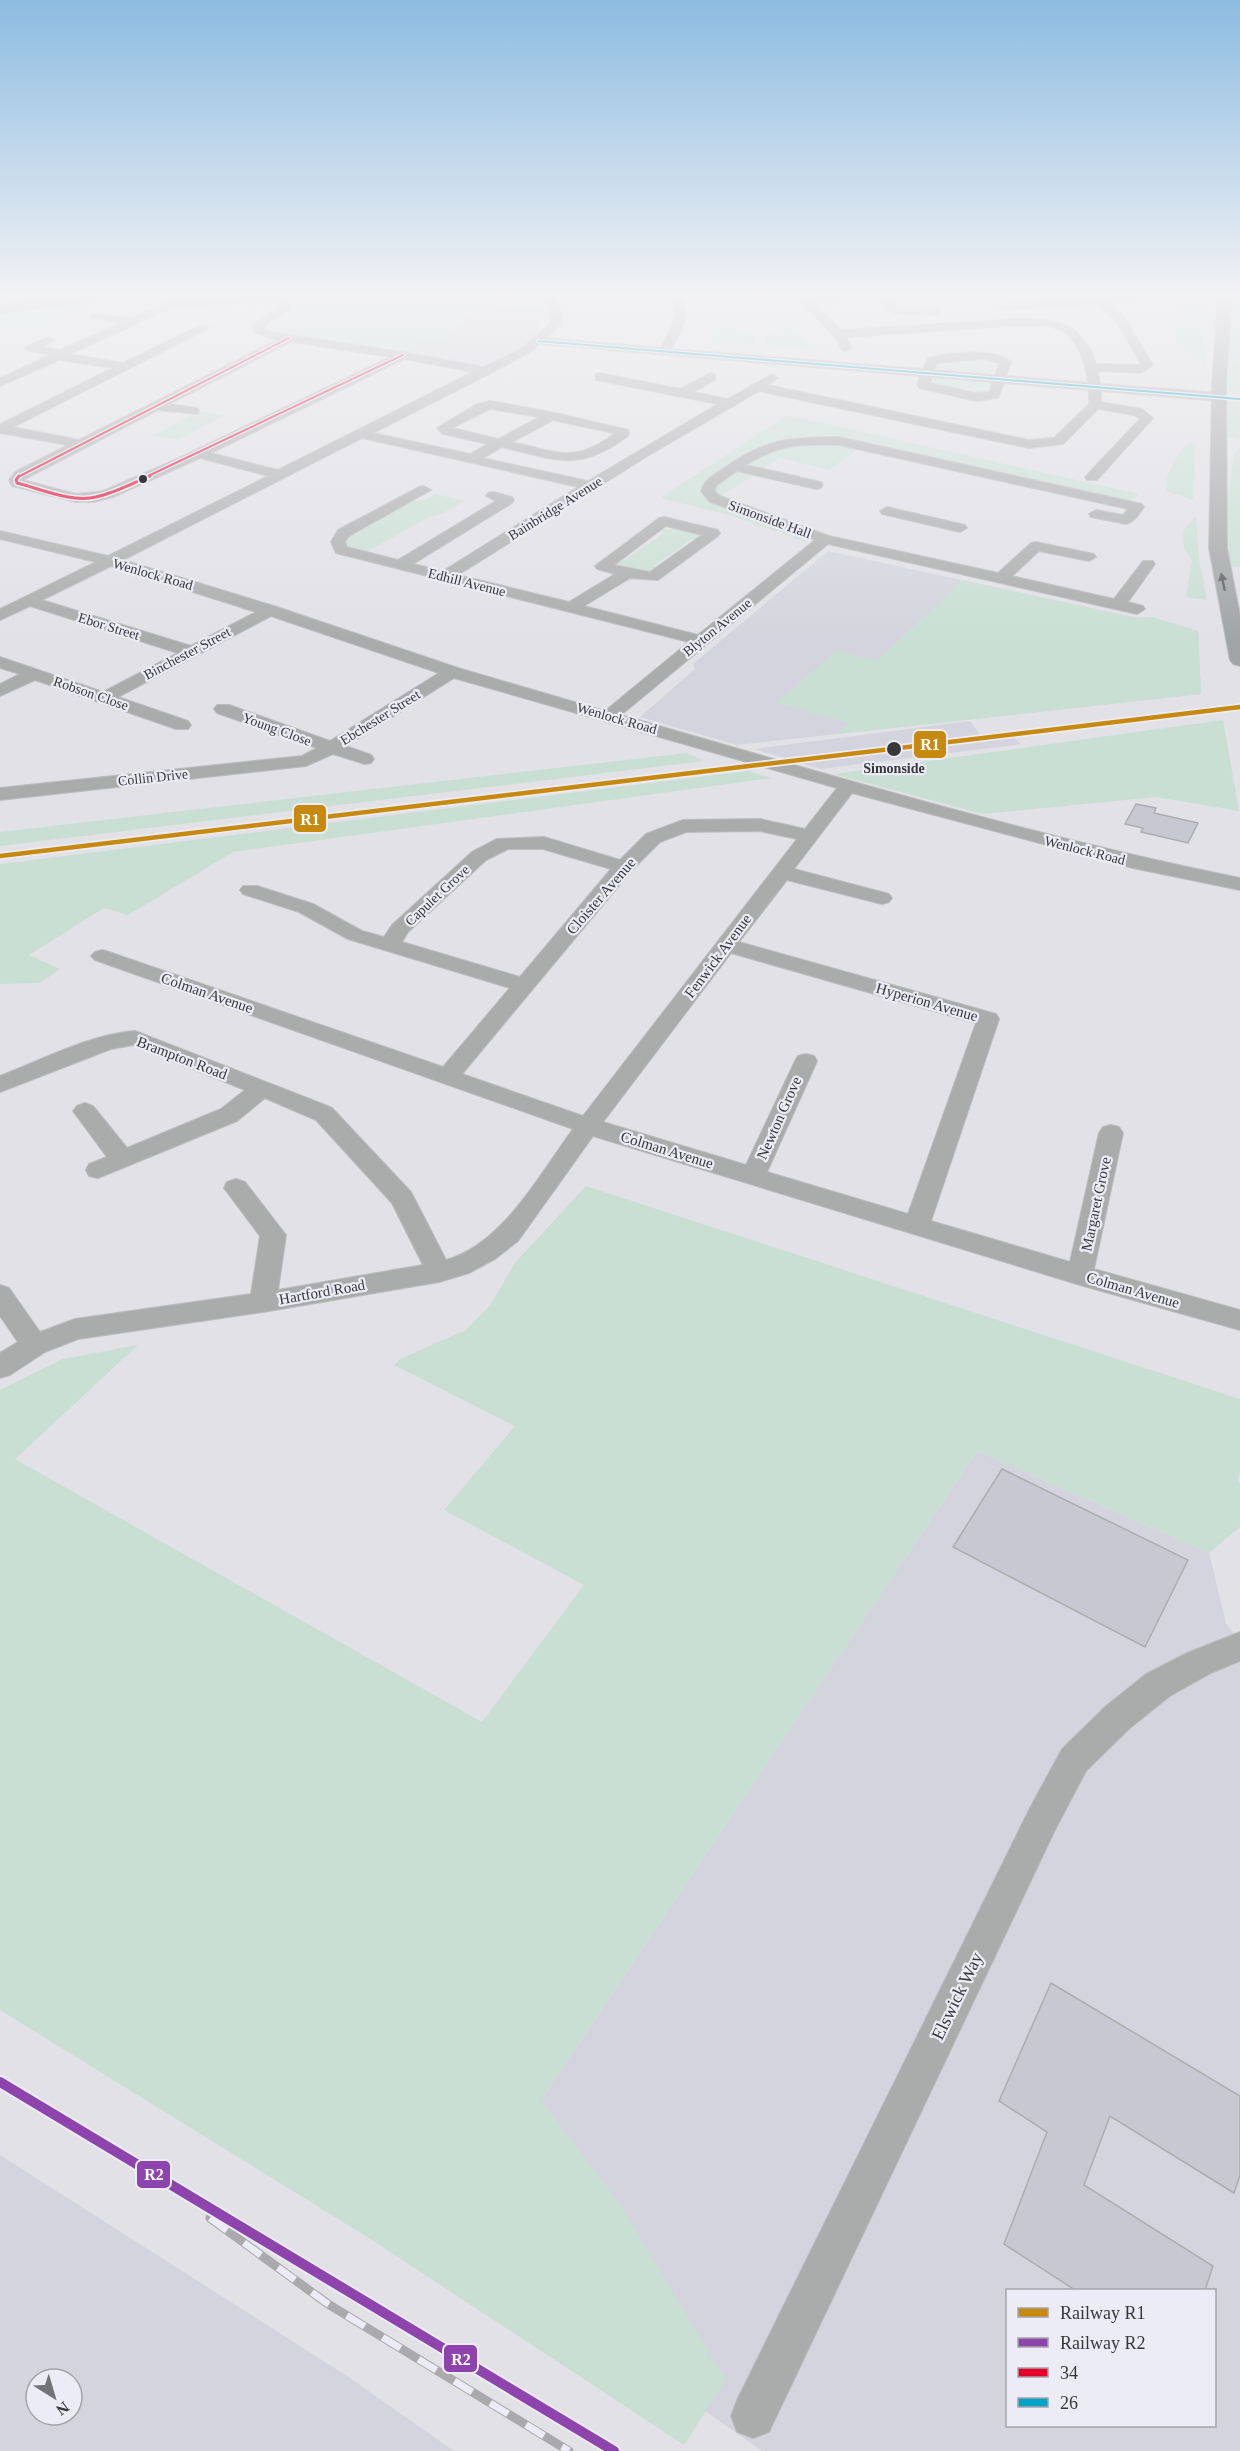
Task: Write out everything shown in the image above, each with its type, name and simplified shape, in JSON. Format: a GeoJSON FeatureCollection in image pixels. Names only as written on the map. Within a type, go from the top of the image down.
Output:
{"type":"FeatureCollection","features":[{"type":"Feature","properties":{"kind":"main road"},"geometry":{"type":"LineString","coordinates":[[1219,411],[1220,567],[1240,660]]}},
{"type":"Feature","properties":{"kind":"main road"},"geometry":{"type":"LineString","coordinates":[[1218,441],[1240,444]]}},
{"type":"Feature","properties":{"kind":"street"},"geometry":{"type":"LineString","coordinates":[[1,429],[37,411]]}},
{"type":"Feature","properties":{"kind":"street"},"geometry":{"type":"LineString","coordinates":[[146,411],[20,476],[16,480],[17,483],[76,498],[94,498],[199,454],[287,411]]}},
{"type":"Feature","properties":{"kind":"street"},"geometry":{"type":"LineString","coordinates":[[0,615],[407,411]]}},
{"type":"Feature","properties":{"kind":"street"},"geometry":{"type":"LineString","coordinates":[[473,411],[443,428],[447,431],[575,458],[586,456],[623,434],[617,430],[525,411]]}},
{"type":"Feature","properties":{"kind":"street","name":"Bainbridge Avenue"},"geometry":{"type":"LineString","coordinates":[[444,577],[641,454],[717,411]]}},
{"type":"Feature","properties":{"kind":"street"},"geometry":{"type":"LineString","coordinates":[[874,411],[1029,444],[1058,441],[1088,411]]}},
{"type":"Feature","properties":{"kind":"street"},"geometry":{"type":"LineString","coordinates":[[1092,477],[1147,418],[1134,411]]}},
{"type":"Feature","properties":{"kind":"street"},"geometry":{"type":"LineString","coordinates":[[471,459],[551,416]]}},
{"type":"Feature","properties":{"kind":"street"},"geometry":{"type":"LineString","coordinates":[[1,429],[81,444]]}},
{"type":"Feature","properties":{"kind":"street"},"geometry":{"type":"LineString","coordinates":[[362,434],[591,486]]}},
{"type":"Feature","properties":{"kind":"street","name":"Simonside Hall"},"geometry":{"type":"LineString","coordinates":[[1096,514],[1126,520],[1137,507],[839,441],[783,443],[764,450],[710,484],[708,491],[716,498],[825,539],[1137,609]]}},
{"type":"Feature","properties":{"kind":"street"},"geometry":{"type":"LineString","coordinates":[[603,446],[641,454]]}},
{"type":"Feature","properties":{"kind":"street"},"geometry":{"type":"LineString","coordinates":[[199,454],[280,475]]}},
{"type":"Feature","properties":{"kind":"street"},"geometry":{"type":"LineString","coordinates":[[888,469],[905,456]]}},
{"type":"Feature","properties":{"kind":"street"},"geometry":{"type":"LineString","coordinates":[[736,467],[816,485],[804,495]]}},
{"type":"Feature","properties":{"kind":"street"},"geometry":{"type":"LineString","coordinates":[[954,483],[969,470]]}},
{"type":"Feature","properties":{"kind":"street","name":"Edhill Avenue"},"geometry":{"type":"LineString","coordinates":[[424,490],[342,533],[338,542],[341,550],[700,640]]}},
{"type":"Feature","properties":{"kind":"street"},"geometry":{"type":"LineString","coordinates":[[400,566],[507,500],[494,496]]}},
{"type":"Feature","properties":{"kind":"street"},"geometry":{"type":"LineString","coordinates":[[887,512],[960,528]]}},
{"type":"Feature","properties":{"kind":"street"},"geometry":{"type":"LineString","coordinates":[[878,551],[917,518]]}},
{"type":"Feature","properties":{"kind":"street"},"geometry":{"type":"LineString","coordinates":[[571,608],[627,573],[653,577],[713,533],[664,522],[602,566],[627,573]]}},
{"type":"Feature","properties":{"kind":"street","name":"Wenlock Road"},"geometry":{"type":"LineString","coordinates":[[0,535],[110,561],[271,610],[354,641],[452,672],[848,786],[1140,864],[1240,884]]}},
{"type":"Feature","properties":{"kind":"street","name":"Blyton Avenue"},"geometry":{"type":"LineString","coordinates":[[609,716],[825,539]]}},
{"type":"Feature","properties":{"kind":"street"},"geometry":{"type":"LineString","coordinates":[[1001,579],[1036,546],[1089,557]]}},
{"type":"Feature","properties":{"kind":"street"},"geometry":{"type":"LineString","coordinates":[[1118,605],[1148,564]]}},
{"type":"Feature","properties":{"kind":"street","name":"Ebor Street"},"geometry":{"type":"LineString","coordinates":[[10,595],[190,651]]}},
{"type":"Feature","properties":{"kind":"street","name":"Binchester Street"},"geometry":{"type":"LineString","coordinates":[[104,698],[271,610]]}},
{"type":"Feature","properties":{"kind":"street","name":"Robson Close"},"geometry":{"type":"LineString","coordinates":[[0,662],[182,725]]}},
{"type":"Feature","properties":{"kind":"street","name":"Ebchester Street"},"geometry":{"type":"LineString","coordinates":[[306,761],[331,748],[452,672]]}},
{"type":"Feature","properties":{"kind":"street"},"geometry":{"type":"LineString","coordinates":[[0,691],[35,673]]}},
{"type":"Feature","properties":{"kind":"street","name":"Young Close"},"geometry":{"type":"LineString","coordinates":[[223,710],[365,759]]}},
{"type":"Feature","properties":{"kind":"street"},"geometry":{"type":"LineString","coordinates":[[231,732],[253,720]]}},
{"type":"Feature","properties":{"kind":"street","name":"Collin Drive"},"geometry":{"type":"LineString","coordinates":[[0,794],[306,761]]}},
{"type":"Feature","properties":{"kind":"street","name":"Fenwick Avenue"},"geometry":{"type":"LineString","coordinates":[[588,1126],[848,786]]}},
{"type":"Feature","properties":{"kind":"street","name":"Cloister Avenue"},"geometry":{"type":"LineString","coordinates":[[447,1077],[624,867],[653,838],[683,826],[760,825],[808,836]]}},
{"type":"Feature","properties":{"kind":"street","name":"Capulet Grove"},"geometry":{"type":"LineString","coordinates":[[525,985],[390,945],[399,929],[479,856],[504,843],[544,843],[624,867]]}},
{"type":"Feature","properties":{"kind":"street"},"geometry":{"type":"LineString","coordinates":[[781,872],[882,898]]}},
{"type":"Feature","properties":{"kind":"street"},"geometry":{"type":"LineString","coordinates":[[250,891],[306,908],[354,935],[390,945]]}},
{"type":"Feature","properties":{"kind":"street","name":"Hyperion Avenue"},"geometry":{"type":"LineString","coordinates":[[726,945],[988,1019],[917,1226]]}},
{"type":"Feature","properties":{"kind":"street","name":"Colman Avenue"},"geometry":{"type":"LineString","coordinates":[[102,956],[588,1126],[1080,1275],[1240,1320]]}},
{"type":"Feature","properties":{"kind":"street","name":"Brampton Road"},"geometry":{"type":"LineString","coordinates":[[0,1085],[103,1044],[118,1039],[135,1038],[324,1114],[402,1198],[439,1272]]}},
{"type":"Feature","properties":{"kind":"street","name":"Newton Grove"},"geometry":{"type":"LineString","coordinates":[[753,1176],[806,1060]]}},
{"type":"Feature","properties":{"kind":"street"},"geometry":{"type":"LineString","coordinates":[[98,1170],[229,1115],[262,1088]]}},
{"type":"Feature","properties":{"kind":"street"},"geometry":{"type":"LineString","coordinates":[[85,1111],[123,1160]]}},
{"type":"Feature","properties":{"kind":"street","name":"Hartford Road"},"geometry":{"type":"LineString","coordinates":[[0,1367],[35,1345],[75,1329],[262,1302],[439,1272],[460,1266],[486,1252],[509,1235],[588,1126]]}},
{"type":"Feature","properties":{"kind":"street","name":"Margaret Grove"},"geometry":{"type":"LineString","coordinates":[[1080,1275],[1112,1132]]}},
{"type":"Feature","properties":{"kind":"street"},"geometry":{"type":"LineString","coordinates":[[236,1188],[273,1235],[262,1302]]}},
{"type":"Feature","properties":{"kind":"street"},"geometry":{"type":"LineString","coordinates":[[0,1295],[35,1345]]}},
{"type":"Feature","properties":{"kind":"street","name":"Elswick Way"},"geometry":{"type":"LineString","coordinates":[[753,2416],[1038,1829],[1074,1760],[1118,1717],[1158,1685],[1199,1663],[1240,1646]]}},
{"type":"Feature","properties":{"kind":"shaded area"},"geometry":{"type":"Polygon","coordinates":[[[828,551],[1137,618],[1152,617],[1198,631],[1201,694],[737,745],[640,717],[695,669],[693,664],[828,551]]]}},
{"type":"Feature","properties":{"kind":"shaded area"},"geometry":{"type":"Polygon","coordinates":[[[970,721],[984,740],[1012,736],[1021,744],[821,769],[754,749],[970,721]]]}},
{"type":"Feature","properties":{"kind":"shaded area"},"geometry":{"type":"Polygon","coordinates":[[[977,1451],[1209,1553],[1226,1623],[1240,1643],[1240,2451],[762,2451],[464,2241],[541,2100],[977,1451]]]}},
{"type":"Feature","properties":{"kind":"shaded area"},"geometry":{"type":"Polygon","coordinates":[[[0,2155],[350,2378],[454,2451],[0,2451],[0,2155]]]}},
{"type":"Feature","properties":{"kind":"green space"},"geometry":{"type":"Polygon","coordinates":[[[197,411],[225,415],[179,440],[152,436],[197,411]]]}},
{"type":"Feature","properties":{"kind":"green space"},"geometry":{"type":"Polygon","coordinates":[[[1226,411],[1240,411],[1240,440],[1225,436],[1226,411]]]}},
{"type":"Feature","properties":{"kind":"green space"},"geometry":{"type":"Polygon","coordinates":[[[787,415],[1140,494],[1124,504],[862,446],[829,470],[780,458],[721,496],[802,535],[809,543],[729,515],[660,498],[787,415]]]}},
{"type":"Feature","properties":{"kind":"green space"},"geometry":{"type":"Polygon","coordinates":[[[1196,443],[1193,500],[1166,491],[1166,484],[1169,471],[1187,444],[1196,443]]]}},
{"type":"Feature","properties":{"kind":"green space"},"geometry":{"type":"Polygon","coordinates":[[[1240,449],[1240,567],[1229,566],[1226,511],[1234,455],[1240,449]]]}},
{"type":"Feature","properties":{"kind":"green space"},"geometry":{"type":"Polygon","coordinates":[[[435,494],[465,501],[441,514],[427,518],[365,553],[342,545],[346,537],[412,501],[425,500],[435,494]]]}},
{"type":"Feature","properties":{"kind":"green space"},"geometry":{"type":"Polygon","coordinates":[[[1196,516],[1199,559],[1207,600],[1186,597],[1192,560],[1184,549],[1183,531],[1196,516]]]}},
{"type":"Feature","properties":{"kind":"green space"},"geometry":{"type":"Polygon","coordinates":[[[684,529],[699,534],[700,541],[692,539],[653,566],[661,569],[641,572],[617,566],[618,559],[625,560],[664,533],[657,531],[684,529]]]}},
{"type":"Feature","properties":{"kind":"green space"},"geometry":{"type":"Polygon","coordinates":[[[962,580],[1137,618],[1152,617],[1198,631],[1201,694],[838,734],[849,723],[776,703],[836,651],[877,661],[962,580]]]}},
{"type":"Feature","properties":{"kind":"green space"},"geometry":{"type":"Polygon","coordinates":[[[1223,720],[1239,811],[1156,797],[983,814],[834,774],[1223,720]]]}},
{"type":"Feature","properties":{"kind":"green space"},"geometry":{"type":"Polygon","coordinates":[[[687,753],[704,761],[0,846],[0,832],[687,753]]]}},
{"type":"Feature","properties":{"kind":"green space"},"geometry":{"type":"Polygon","coordinates":[[[748,771],[772,778],[233,852],[128,915],[104,908],[29,955],[60,969],[40,983],[0,984],[0,864],[748,771]]]}},
{"type":"Feature","properties":{"kind":"green space"},"geometry":{"type":"Polygon","coordinates":[[[586,1186],[1240,1399],[1238,1481],[1240,1484],[1240,1527],[1209,1553],[977,1451],[541,2100],[619,2203],[726,2380],[684,2445],[372,2240],[0,2010],[0,1390],[63,1359],[138,1345],[15,1459],[482,1722],[584,1585],[444,1510],[515,1426],[394,1365],[400,1359],[466,1330],[491,1304],[514,1264],[586,1186]]]}},
{"type":"Feature","properties":{"kind":"building"},"geometry":{"type":"Polygon","coordinates":[[[1136,804],[1156,808],[1154,813],[1198,823],[1188,843],[1141,832],[1143,828],[1125,824],[1136,804]]]}},
{"type":"Feature","properties":{"kind":"building"},"geometry":{"type":"Polygon","coordinates":[[[1002,1469],[1188,1560],[1145,1647],[953,1547],[1002,1469]]]}},
{"type":"Feature","properties":{"kind":"building"},"geometry":{"type":"Polygon","coordinates":[[[1051,1983],[1240,2096],[1240,2175],[1234,2193],[1110,2116],[1084,2185],[1213,2266],[1205,2289],[1073,2289],[1004,2244],[1047,2132],[999,2101],[1051,1983]]]}},
{"type":"Feature","properties":{"kind":"railway"},"geometry":{"type":"LineString","coordinates":[[0,2082],[614,2451]]}},
{"type":"Feature","properties":{"kind":"railway"},"geometry":{"type":"LineString","coordinates":[[210,2218],[328,2304],[569,2451]]}},
{"type":"Feature","properties":{"kind":"rail line","name":"R1"},"geometry":{"type":"LineString","coordinates":[[0,856],[1240,707]]}},
{"type":"Feature","properties":{"kind":"rail line","name":"R2"},"geometry":{"type":"LineString","coordinates":[[0,2082],[614,2451]]}},
{"type":"Feature","properties":{"kind":"transit line","name":"34"},"geometry":{"type":"LineString","coordinates":[[145,411],[20,475],[16,480],[17,483],[76,498],[94,498],[182,462],[287,411]]}},
{"type":"Feature","properties":{"kind":"place","name":"Simonside"},"geometry":{"type":"Point","coordinates":[894,749]}}]}
